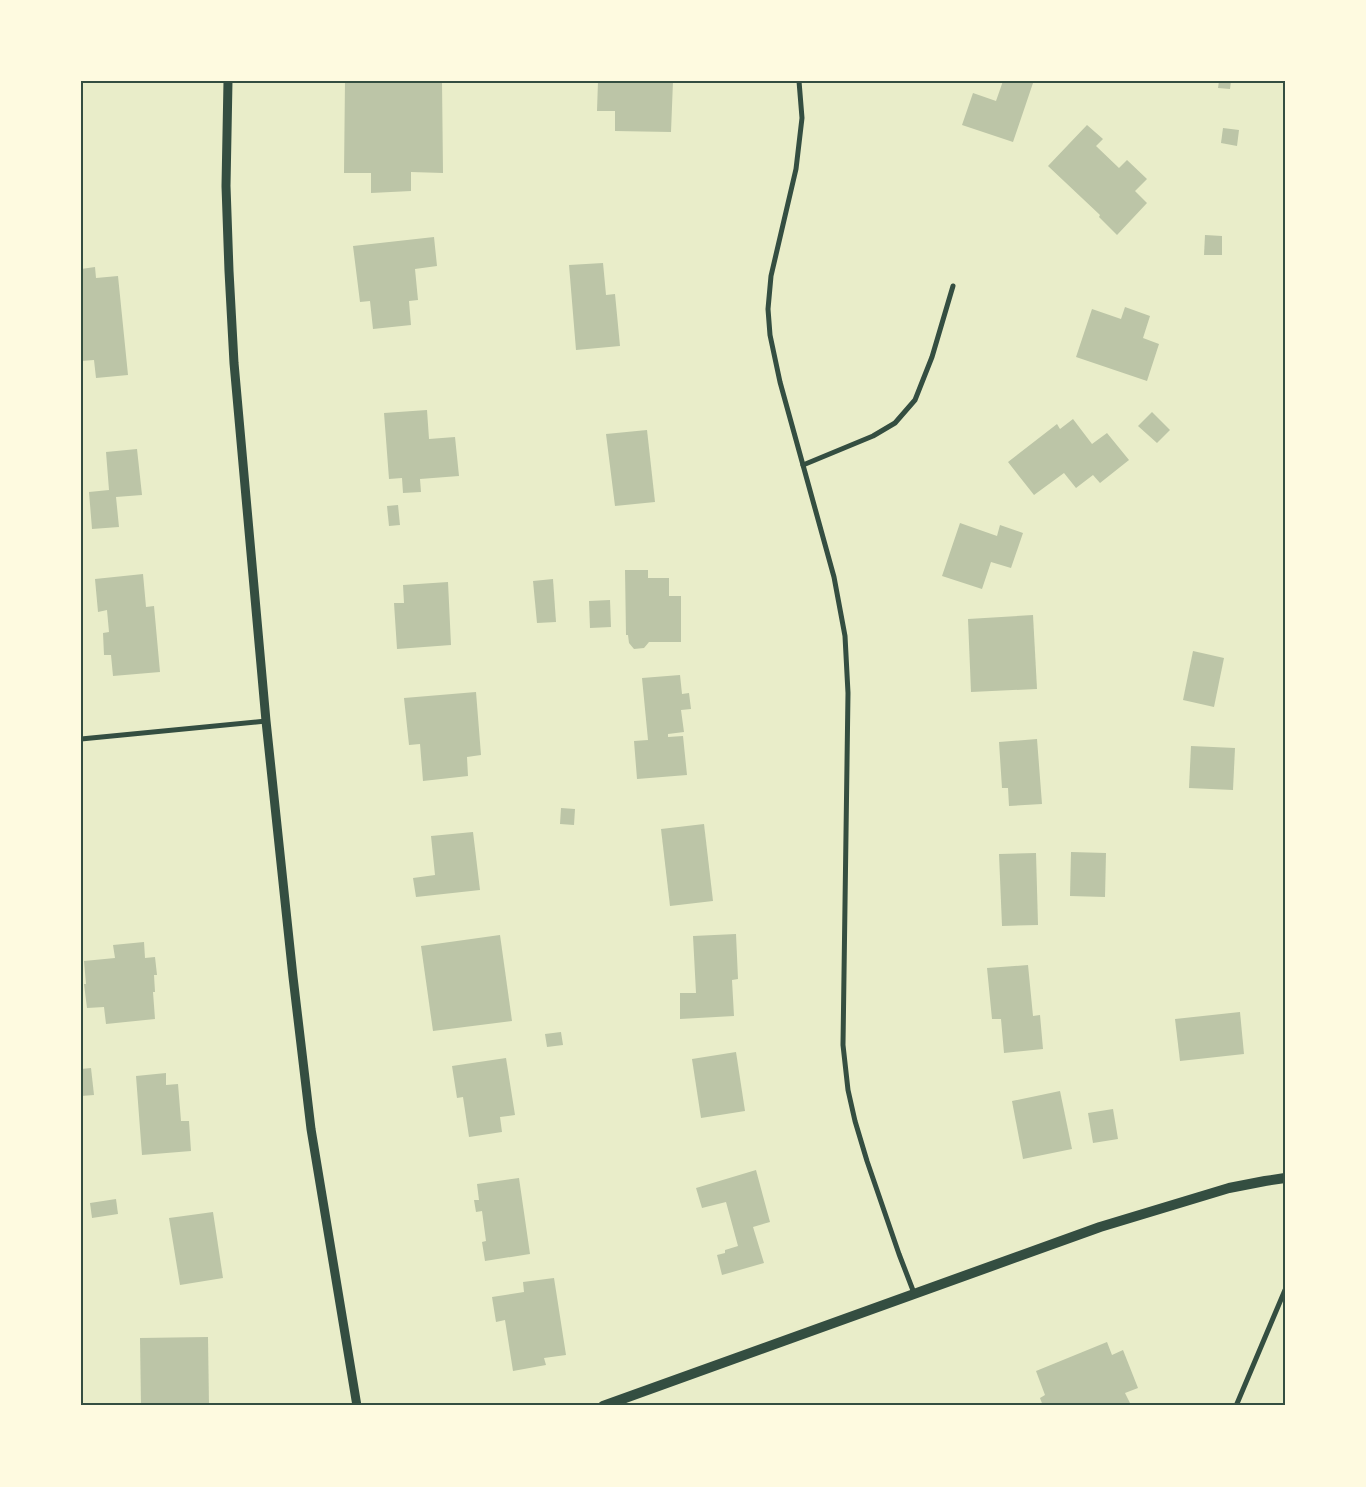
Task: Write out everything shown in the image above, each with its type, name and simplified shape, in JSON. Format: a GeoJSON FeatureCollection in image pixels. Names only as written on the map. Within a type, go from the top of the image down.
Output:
{"type":"FeatureCollection","features":[{"type":"Feature","properties":{"kind":"main road"},"geometry":{"type":"LineString","coordinates":[[603,1406],[1040,1248],[1159,1208],[1229,1188],[1285,1178]]}},
{"type":"Feature","properties":{"kind":"street"},"geometry":{"type":"LineString","coordinates":[[228,81],[226,186],[234,363],[266,721],[293,977],[312,1129],[357,1406]]}},
{"type":"Feature","properties":{"kind":"street"},"geometry":{"type":"LineString","coordinates":[[799,81],[802,118],[796,169],[771,276],[768,309],[770,335],[780,382],[834,577],[845,636],[848,694],[843,1045],[848,1090],[867,1161],[914,1293]]}},
{"type":"Feature","properties":{"kind":"street"},"geometry":{"type":"LineString","coordinates":[[803,465],[873,436],[895,423],[916,400],[932,357],[953,286]]}},
{"type":"Feature","properties":{"kind":"street"},"geometry":{"type":"LineString","coordinates":[[81,739],[266,721]]}},
{"type":"Feature","properties":{"kind":"street"},"geometry":{"type":"LineString","coordinates":[[1236,1406],[1285,1290]]}},
{"type":"Feature","properties":{"kind":"building"},"geometry":{"type":"Polygon","coordinates":[[[345,81],[442,81],[443,173],[411,172],[411,191],[371,193],[371,173],[344,173],[345,81]]]}},
{"type":"Feature","properties":{"kind":"building"},"geometry":{"type":"Polygon","coordinates":[[[598,81],[673,81],[671,132],[615,131],[615,111],[597,111],[598,81]]]}},
{"type":"Feature","properties":{"kind":"building"},"geometry":{"type":"Polygon","coordinates":[[[1003,81],[1030,81],[1033,83],[1013,142],[962,125],[973,93],[996,101],[1003,81]]]}},
{"type":"Feature","properties":{"kind":"building"},"geometry":{"type":"Polygon","coordinates":[[[1219,81],[1231,81],[1230,89],[1218,88],[1219,81]]]}},
{"type":"Feature","properties":{"kind":"building"},"geometry":{"type":"Polygon","coordinates":[[[1087,125],[1103,139],[1096,146],[1119,168],[1127,160],[1147,179],[1135,191],[1147,203],[1117,235],[1099,217],[1100,215],[1048,166],[1087,125]]]}},
{"type":"Feature","properties":{"kind":"building"},"geometry":{"type":"Polygon","coordinates":[[[1223,128],[1239,130],[1237,146],[1221,143],[1223,128]]]}},
{"type":"Feature","properties":{"kind":"building"},"geometry":{"type":"Polygon","coordinates":[[[1205,235],[1222,236],[1222,255],[1204,255],[1205,235]]]}},
{"type":"Feature","properties":{"kind":"building"},"geometry":{"type":"Polygon","coordinates":[[[434,237],[437,266],[415,269],[418,300],[409,301],[411,325],[373,329],[370,301],[360,302],[353,246],[434,237]]]}},
{"type":"Feature","properties":{"kind":"building"},"geometry":{"type":"Polygon","coordinates":[[[603,263],[606,295],[615,294],[620,346],[576,350],[569,265],[603,263]]]}},
{"type":"Feature","properties":{"kind":"building"},"geometry":{"type":"Polygon","coordinates":[[[95,267],[96,278],[118,276],[128,375],[96,378],[94,360],[81,361],[81,269],[95,267]]]}},
{"type":"Feature","properties":{"kind":"building"},"geometry":{"type":"Polygon","coordinates":[[[1125,307],[1150,316],[1143,338],[1159,344],[1147,381],[1076,357],[1092,309],[1121,319],[1125,307]]]}},
{"type":"Feature","properties":{"kind":"building"},"geometry":{"type":"Polygon","coordinates":[[[427,410],[429,439],[455,437],[459,476],[420,479],[421,492],[403,493],[402,478],[389,479],[384,413],[427,410]]]}},
{"type":"Feature","properties":{"kind":"building"},"geometry":{"type":"Polygon","coordinates":[[[1152,412],[1170,430],[1157,443],[1138,426],[1152,412]]]}},
{"type":"Feature","properties":{"kind":"building"},"geometry":{"type":"Polygon","coordinates":[[[1073,419],[1092,444],[1107,433],[1129,460],[1100,483],[1093,475],[1076,488],[1064,473],[1034,495],[1008,462],[1057,424],[1060,429],[1073,419]]]}},
{"type":"Feature","properties":{"kind":"building"},"geometry":{"type":"Polygon","coordinates":[[[647,430],[655,502],[615,506],[606,434],[647,430]]]}},
{"type":"Feature","properties":{"kind":"building"},"geometry":{"type":"Polygon","coordinates":[[[137,449],[142,495],[116,497],[119,527],[92,529],[89,492],[109,490],[106,452],[137,449]]]}},
{"type":"Feature","properties":{"kind":"building"},"geometry":{"type":"Polygon","coordinates":[[[398,505],[400,525],[389,526],[387,506],[398,505]]]}},
{"type":"Feature","properties":{"kind":"building"},"geometry":{"type":"Polygon","coordinates":[[[960,523],[997,536],[1000,525],[1023,533],[1011,568],[991,562],[982,589],[942,576],[960,523]]]}},
{"type":"Feature","properties":{"kind":"building"},"geometry":{"type":"Polygon","coordinates":[[[625,570],[648,570],[648,578],[669,578],[669,596],[681,596],[681,642],[649,642],[644,648],[634,649],[629,643],[628,635],[626,635],[625,570]]]}},
{"type":"Feature","properties":{"kind":"building"},"geometry":{"type":"Polygon","coordinates":[[[143,574],[146,607],[154,606],[160,672],[113,676],[111,655],[104,655],[103,633],[109,632],[107,610],[98,612],[95,579],[143,574]]]}},
{"type":"Feature","properties":{"kind":"building"},"geometry":{"type":"Polygon","coordinates":[[[553,579],[556,622],[537,623],[533,581],[553,579]]]}},
{"type":"Feature","properties":{"kind":"building"},"geometry":{"type":"Polygon","coordinates":[[[448,582],[451,645],[397,649],[394,603],[404,603],[403,585],[448,582]]]}},
{"type":"Feature","properties":{"kind":"building"},"geometry":{"type":"Polygon","coordinates":[[[610,600],[611,627],[590,628],[589,601],[610,600]]]}},
{"type":"Feature","properties":{"kind":"building"},"geometry":{"type":"Polygon","coordinates":[[[1033,615],[1037,689],[971,692],[968,619],[1033,615]]]}},
{"type":"Feature","properties":{"kind":"building"},"geometry":{"type":"Polygon","coordinates":[[[1193,651],[1224,658],[1214,707],[1183,700],[1193,651]]]}},
{"type":"Feature","properties":{"kind":"building"},"geometry":{"type":"Polygon","coordinates":[[[680,675],[682,694],[689,693],[691,709],[681,710],[684,732],[668,734],[668,737],[683,736],[687,775],[637,779],[634,741],[648,740],[642,678],[680,675]]]}},
{"type":"Feature","properties":{"kind":"building"},"geometry":{"type":"Polygon","coordinates":[[[476,692],[481,755],[467,757],[468,776],[423,781],[420,744],[409,745],[404,698],[476,692]]]}},
{"type":"Feature","properties":{"kind":"building"},"geometry":{"type":"Polygon","coordinates":[[[1037,739],[1042,804],[1009,806],[1008,788],[1002,788],[999,742],[1037,739]]]}},
{"type":"Feature","properties":{"kind":"building"},"geometry":{"type":"Polygon","coordinates":[[[1191,746],[1235,748],[1233,790],[1189,788],[1191,746]]]}},
{"type":"Feature","properties":{"kind":"building"},"geometry":{"type":"Polygon","coordinates":[[[561,808],[575,809],[574,825],[560,824],[561,808]]]}},
{"type":"Feature","properties":{"kind":"building"},"geometry":{"type":"Polygon","coordinates":[[[704,824],[713,901],[670,906],[661,829],[704,824]]]}},
{"type":"Feature","properties":{"kind":"building"},"geometry":{"type":"Polygon","coordinates":[[[473,832],[480,890],[416,897],[413,878],[435,875],[431,836],[473,832]]]}},
{"type":"Feature","properties":{"kind":"building"},"geometry":{"type":"Polygon","coordinates":[[[1071,852],[1106,853],[1105,897],[1070,896],[1071,852]]]}},
{"type":"Feature","properties":{"kind":"building"},"geometry":{"type":"Polygon","coordinates":[[[1036,853],[1038,925],[1002,926],[999,854],[1036,853]]]}},
{"type":"Feature","properties":{"kind":"building"},"geometry":{"type":"Polygon","coordinates":[[[736,934],[738,979],[732,980],[734,1016],[680,1019],[680,993],[696,993],[693,936],[736,934]]]}},
{"type":"Feature","properties":{"kind":"building"},"geometry":{"type":"Polygon","coordinates":[[[500,935],[512,1021],[433,1031],[421,946],[500,935]]]}},
{"type":"Feature","properties":{"kind":"building"},"geometry":{"type":"Polygon","coordinates":[[[144,942],[145,958],[155,957],[157,975],[154,975],[155,992],[153,992],[155,1019],[106,1024],[104,1007],[87,1008],[84,961],[115,958],[113,945],[144,942]]]}},
{"type":"Feature","properties":{"kind":"building"},"geometry":{"type":"Polygon","coordinates":[[[1028,965],[1033,1016],[1040,1015],[1043,1049],[1004,1053],[1001,1019],[992,1019],[987,968],[1028,965]]]}},
{"type":"Feature","properties":{"kind":"building"},"geometry":{"type":"Polygon","coordinates":[[[1240,1012],[1244,1054],[1180,1061],[1175,1019],[1240,1012]]]}},
{"type":"Feature","properties":{"kind":"building"},"geometry":{"type":"Polygon","coordinates":[[[561,1032],[563,1045],[547,1047],[545,1034],[561,1032]]]}},
{"type":"Feature","properties":{"kind":"building"},"geometry":{"type":"Polygon","coordinates":[[[736,1052],[745,1111],[701,1118],[692,1059],[736,1052]]]}},
{"type":"Feature","properties":{"kind":"building"},"geometry":{"type":"Polygon","coordinates":[[[506,1058],[515,1115],[500,1117],[502,1132],[469,1137],[463,1097],[457,1098],[452,1066],[506,1058]]]}},
{"type":"Feature","properties":{"kind":"building"},"geometry":{"type":"Polygon","coordinates":[[[91,1068],[94,1095],[81,1096],[81,1069],[91,1068]]]}},
{"type":"Feature","properties":{"kind":"building"},"geometry":{"type":"Polygon","coordinates":[[[166,1073],[166,1085],[178,1084],[181,1121],[189,1121],[191,1151],[142,1155],[136,1076],[166,1073]]]}},
{"type":"Feature","properties":{"kind":"building"},"geometry":{"type":"Polygon","coordinates":[[[1060,1091],[1072,1149],[1023,1159],[1012,1101],[1060,1091]]]}},
{"type":"Feature","properties":{"kind":"building"},"geometry":{"type":"Polygon","coordinates":[[[1113,1109],[1118,1139],[1093,1143],[1088,1113],[1113,1109]]]}},
{"type":"Feature","properties":{"kind":"building"},"geometry":{"type":"Polygon","coordinates":[[[756,1170],[770,1222],[753,1227],[764,1263],[722,1275],[717,1255],[738,1246],[726,1202],[702,1208],[696,1188],[756,1170]]]}},
{"type":"Feature","properties":{"kind":"building"},"geometry":{"type":"Polygon","coordinates":[[[519,1178],[530,1254],[485,1261],[482,1242],[486,1241],[482,1211],[476,1212],[474,1200],[479,1200],[477,1184],[519,1178]]]}},
{"type":"Feature","properties":{"kind":"building"},"geometry":{"type":"Polygon","coordinates":[[[116,1199],[118,1214],[92,1218],[90,1203],[116,1199]]]}},
{"type":"Feature","properties":{"kind":"building"},"geometry":{"type":"Polygon","coordinates":[[[213,1212],[223,1278],[180,1285],[169,1218],[213,1212]]]}},
{"type":"Feature","properties":{"kind":"building"},"geometry":{"type":"Polygon","coordinates":[[[554,1278],[566,1355],[544,1358],[546,1365],[513,1371],[505,1320],[496,1322],[492,1297],[524,1292],[523,1282],[554,1278]]]}},
{"type":"Feature","properties":{"kind":"building"},"geometry":{"type":"Polygon","coordinates":[[[208,1337],[209,1406],[141,1406],[140,1338],[208,1337]]]}},
{"type":"Feature","properties":{"kind":"building"},"geometry":{"type":"Polygon","coordinates":[[[1107,1342],[1112,1355],[1123,1350],[1138,1388],[1125,1393],[1130,1403],[1124,1406],[1043,1406],[1040,1398],[1045,1395],[1036,1371],[1107,1342]]]}}]}
